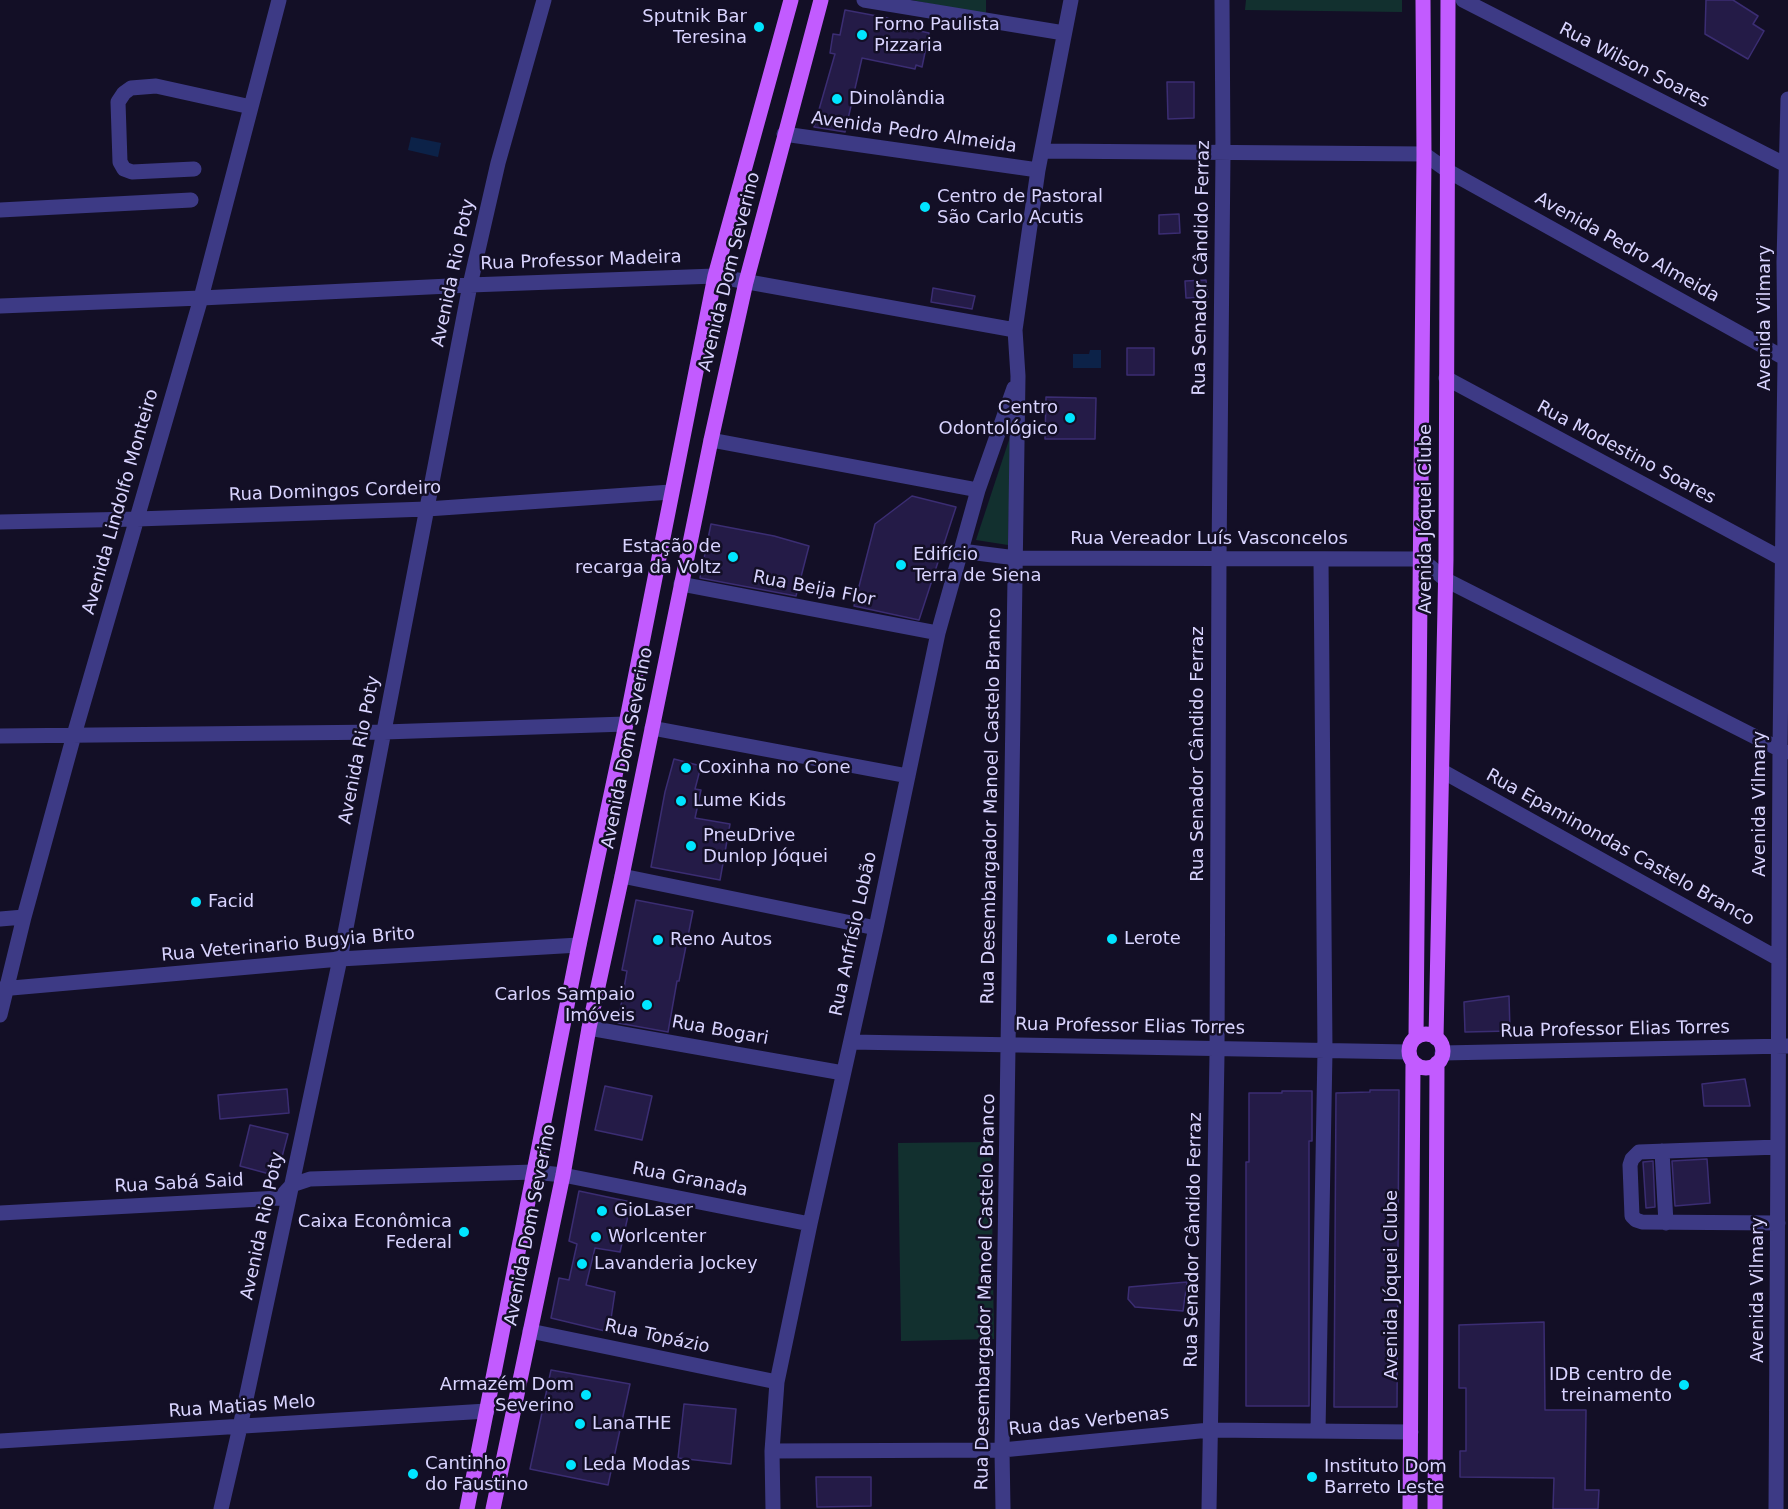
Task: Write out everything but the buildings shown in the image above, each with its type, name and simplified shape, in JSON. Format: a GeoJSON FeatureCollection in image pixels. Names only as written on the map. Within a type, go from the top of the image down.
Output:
{"type":"FeatureCollection","features":[{"type":"Feature","properties":{"kind":"main road","name":"Avenida Dom Severino"},"geometry":{"type":"LineString","coordinates":[[467,1509],[715,276],[790,0]]}},
{"type":"Feature","properties":{"kind":"main road","name":"Avenida Dom Severino"},"geometry":{"type":"LineString","coordinates":[[493,1509],[562,1174],[589,1028],[711,440],[746,282],[821,0]]}},
{"type":"Feature","properties":{"kind":"main road","name":"Avenida Jóquei Clube"},"geometry":{"type":"LineString","coordinates":[[1410,1509],[1411,1057],[1412,1041],[1416,1037],[1424,154],[1423,0]]}},
{"type":"Feature","properties":{"kind":"main road","name":"Avenida Jóquei Clube"},"geometry":{"type":"LineString","coordinates":[[1434,1509],[1440,1058],[1442,1047],[1436,1038],[1446,580],[1448,0]]}},
{"type":"Feature","properties":{"kind":"main road"},"geometry":{"type":"LineString","coordinates":[[1416,1037],[1426,1034],[1436,1038]]}},
{"type":"Feature","properties":{"kind":"main road"},"geometry":{"type":"LineString","coordinates":[[1411,1057],[1417,1065],[1428,1068],[1440,1058]]}},
{"type":"Feature","properties":{"kind":"main road"},"geometry":{"type":"LineString","coordinates":[[1411,1432],[1435,1433]]}},
{"type":"Feature","properties":{"kind":"street","name":"Avenida Lindolfo Monteiro"},"geometry":{"type":"LineString","coordinates":[[0,1015],[3,989],[201,298],[279,0]]}},
{"type":"Feature","properties":{"kind":"street","name":"Avenida Rio Poty"},"geometry":{"type":"LineString","coordinates":[[221,1509],[340,959],[470,285],[498,163],[544,0]]}},
{"type":"Feature","properties":{"kind":"street"},"geometry":{"type":"LineString","coordinates":[[864,0],[1064,33]]}},
{"type":"Feature","properties":{"kind":"street","name":"Rua Desembargador Manoel Castelo Branco"},"geometry":{"type":"LineString","coordinates":[[1003,1509],[1018,376],[1015,330],[1038,170],[1071,0]]}},
{"type":"Feature","properties":{"kind":"street","name":"Rua Senador Cândido Ferraz"},"geometry":{"type":"LineString","coordinates":[[1209,1509],[1217,1048],[1222,0]]}},
{"type":"Feature","properties":{"kind":"street","name":"Rua Wilson Soares"},"geometry":{"type":"LineString","coordinates":[[1462,0],[1787,166]]}},
{"type":"Feature","properties":{"kind":"street"},"geometry":{"type":"LineString","coordinates":[[194,169],[132,172],[124,169],[120,162],[118,102],[124,93],[131,88],[156,86],[251,107]]}},
{"type":"Feature","properties":{"kind":"street","name":"Avenida Vilmary"},"geometry":{"type":"LineString","coordinates":[[1776,1509],[1778,1147],[1783,1046],[1779,959],[1784,917],[1786,359],[1784,262],[1788,99]]}},
{"type":"Feature","properties":{"kind":"street","name":"Avenida Pedro Almeida"},"geometry":{"type":"LineString","coordinates":[[784,134],[1038,170]]}},
{"type":"Feature","properties":{"kind":"street","name":"Avenida Pedro Almeida"},"geometry":{"type":"LineString","coordinates":[[1042,151],[1424,154],[1448,171],[1786,359]]}},
{"type":"Feature","properties":{"kind":"street"},"geometry":{"type":"LineString","coordinates":[[0,210],[191,200]]}},
{"type":"Feature","properties":{"kind":"street","name":"Rua Professor Madeira"},"geometry":{"type":"LineString","coordinates":[[0,306],[715,276],[1015,330]]}},
{"type":"Feature","properties":{"kind":"street","name":"Rua Anfrísio Lobão"},"geometry":{"type":"LineString","coordinates":[[773,1509],[772,1451],[777,1382],[810,1224],[876,928],[938,633],[978,489],[1018,376]]}},
{"type":"Feature","properties":{"kind":"street","name":"Rua Modestino Soares"},"geometry":{"type":"LineString","coordinates":[[1446,378],[1785,560]]}},
{"type":"Feature","properties":{"kind":"street"},"geometry":{"type":"LineString","coordinates":[[711,440],[978,489]]}},
{"type":"Feature","properties":{"kind":"street","name":"Rua Domingos Cordeiro"},"geometry":{"type":"LineString","coordinates":[[0,522],[427,509],[671,492]]}},
{"type":"Feature","properties":{"kind":"street","name":"Rua Vereador Luís Vasconcelos"},"geometry":{"type":"LineString","coordinates":[[961,551],[1016,558],[1420,559]]}},
{"type":"Feature","properties":{"kind":"street"},"geometry":{"type":"LineString","coordinates":[[1318,1431],[1325,1051],[1322,559]]}},
{"type":"Feature","properties":{"kind":"street"},"geometry":{"type":"LineString","coordinates":[[1420,559],[1446,580],[1784,751]]}},
{"type":"Feature","properties":{"kind":"street","name":"Rua Beija Flor"},"geometry":{"type":"LineString","coordinates":[[681,584],[938,633]]}},
{"type":"Feature","properties":{"kind":"street"},"geometry":{"type":"LineString","coordinates":[[0,736],[384,732],[626,724]]}},
{"type":"Feature","properties":{"kind":"street"},"geometry":{"type":"LineString","coordinates":[[652,728],[908,776]]}},
{"type":"Feature","properties":{"kind":"street","name":"Rua Epaminondas Castelo Branco"},"geometry":{"type":"LineString","coordinates":[[1442,771],[1779,959]]}},
{"type":"Feature","properties":{"kind":"street"},"geometry":{"type":"LineString","coordinates":[[622,876],[876,928]]}},
{"type":"Feature","properties":{"kind":"street"},"geometry":{"type":"LineString","coordinates":[[0,919],[24,917]]}},
{"type":"Feature","properties":{"kind":"street","name":"Rua Veterinario Bugyia Brito"},"geometry":{"type":"LineString","coordinates":[[3,989],[340,959],[579,945]]}},
{"type":"Feature","properties":{"kind":"street","name":"Rua Bogari"},"geometry":{"type":"LineString","coordinates":[[589,1028],[843,1073]]}},
{"type":"Feature","properties":{"kind":"street","name":"Rua Professor Elias Torres"},"geometry":{"type":"LineString","coordinates":[[851,1042],[1217,1048],[1325,1051],[1411,1057]]}},
{"type":"Feature","properties":{"kind":"street","name":"Rua Professor Elias Torres"},"geometry":{"type":"LineString","coordinates":[[1440,1058],[1783,1046]]}},
{"type":"Feature","properties":{"kind":"street"},"geometry":{"type":"LineString","coordinates":[[1778,1147],[1639,1152],[1630,1165],[1632,1216],[1636,1220],[1666,1223],[1778,1223]]}},
{"type":"Feature","properties":{"kind":"street"},"geometry":{"type":"LineString","coordinates":[[1662,1151],[1666,1223]]}},
{"type":"Feature","properties":{"kind":"street","name":"Rua Granada"},"geometry":{"type":"LineString","coordinates":[[534,1172],[562,1174],[810,1224]]}},
{"type":"Feature","properties":{"kind":"street","name":"Rua Sabá Said"},"geometry":{"type":"LineString","coordinates":[[0,1213],[280,1198],[292,1185],[310,1179],[534,1172]]}},
{"type":"Feature","properties":{"kind":"street","name":"Rua Topázio"},"geometry":{"type":"LineString","coordinates":[[530,1331],[777,1382]]}},
{"type":"Feature","properties":{"kind":"street","name":"Rua Matias Melo"},"geometry":{"type":"LineString","coordinates":[[0,1441],[487,1411]]}},
{"type":"Feature","properties":{"kind":"street","name":"Rua das Verbenas"},"geometry":{"type":"LineString","coordinates":[[772,1451],[1002,1450],[1210,1430],[1411,1432]]}},
{"type":"Feature","properties":{"kind":"green space"},"geometry":{"type":"Polygon","coordinates":[[[912,0],[986,0],[986,15],[912,0]]]}},
{"type":"Feature","properties":{"kind":"green space"},"geometry":{"type":"Polygon","coordinates":[[[1246,0],[1402,0],[1402,12],[1245,10],[1246,0]]]}},
{"type":"Feature","properties":{"kind":"green space"},"geometry":{"type":"Polygon","coordinates":[[[1011,434],[1008,545],[976,540],[1011,434]]]}},
{"type":"Feature","properties":{"kind":"green space"},"geometry":{"type":"Polygon","coordinates":[[[991,1142],[994,1339],[901,1341],[898,1143],[991,1142]]]}},
{"type":"Feature","properties":{"kind":"water"},"geometry":{"type":"Polygon","coordinates":[[[411,137],[441,143],[438,157],[408,150],[411,137]]]}},
{"type":"Feature","properties":{"kind":"water"},"geometry":{"type":"Polygon","coordinates":[[[1090,350],[1101,350],[1101,368],[1073,368],[1073,354],[1089,354],[1090,350]]]}},
{"type":"Feature","properties":{"kind":"place","name":"Sputnik Bar Teresina"},"geometry":{"type":"Point","coordinates":[759,27]}},
{"type":"Feature","properties":{"kind":"place","name":"Forno Paulista Pizzaria"},"geometry":{"type":"Point","coordinates":[862,35]}},
{"type":"Feature","properties":{"kind":"place","name":"Dinolândia"},"geometry":{"type":"Point","coordinates":[837,99]}},
{"type":"Feature","properties":{"kind":"place","name":"Centro de Pastoral São Carlo Acutis"},"geometry":{"type":"Point","coordinates":[925,207]}},
{"type":"Feature","properties":{"kind":"place","name":"Centro Odontológico"},"geometry":{"type":"Point","coordinates":[1070,418]}},
{"type":"Feature","properties":{"kind":"place","name":"Estação de recarga da Voltz"},"geometry":{"type":"Point","coordinates":[733,557]}},
{"type":"Feature","properties":{"kind":"place","name":"Edifício Terra de Siena"},"geometry":{"type":"Point","coordinates":[901,565]}},
{"type":"Feature","properties":{"kind":"place","name":"Coxinha no Cone"},"geometry":{"type":"Point","coordinates":[686,768]}},
{"type":"Feature","properties":{"kind":"place","name":"Lume Kids"},"geometry":{"type":"Point","coordinates":[681,801]}},
{"type":"Feature","properties":{"kind":"place","name":"PneuDrive Dunlop Jóquei"},"geometry":{"type":"Point","coordinates":[691,846]}},
{"type":"Feature","properties":{"kind":"place","name":"Facid"},"geometry":{"type":"Point","coordinates":[196,902]}},
{"type":"Feature","properties":{"kind":"place","name":"Lerote"},"geometry":{"type":"Point","coordinates":[1112,939]}},
{"type":"Feature","properties":{"kind":"place","name":"Reno Autos"},"geometry":{"type":"Point","coordinates":[658,940]}},
{"type":"Feature","properties":{"kind":"place","name":"Carlos Sampaio Imóveis"},"geometry":{"type":"Point","coordinates":[647,1005]}},
{"type":"Feature","properties":{"kind":"place","name":"GioLaser"},"geometry":{"type":"Point","coordinates":[602,1211]}},
{"type":"Feature","properties":{"kind":"place","name":"Caixa Econômica Federal"},"geometry":{"type":"Point","coordinates":[464,1232]}},
{"type":"Feature","properties":{"kind":"place","name":"Worlcenter"},"geometry":{"type":"Point","coordinates":[596,1237]}},
{"type":"Feature","properties":{"kind":"place","name":"Lavanderia Jockey"},"geometry":{"type":"Point","coordinates":[582,1264]}},
{"type":"Feature","properties":{"kind":"place","name":"IDB centro de treinamento"},"geometry":{"type":"Point","coordinates":[1684,1385]}},
{"type":"Feature","properties":{"kind":"place","name":"Armazém Dom Severino"},"geometry":{"type":"Point","coordinates":[586,1395]}},
{"type":"Feature","properties":{"kind":"place","name":"LanaTHE"},"geometry":{"type":"Point","coordinates":[580,1424]}},
{"type":"Feature","properties":{"kind":"place","name":"Leda Modas"},"geometry":{"type":"Point","coordinates":[571,1465]}},
{"type":"Feature","properties":{"kind":"place","name":"Cantinho do Faustino"},"geometry":{"type":"Point","coordinates":[413,1474]}},
{"type":"Feature","properties":{"kind":"place","name":"Instituto Dom Barreto Leste"},"geometry":{"type":"Point","coordinates":[1312,1477]}}]}
